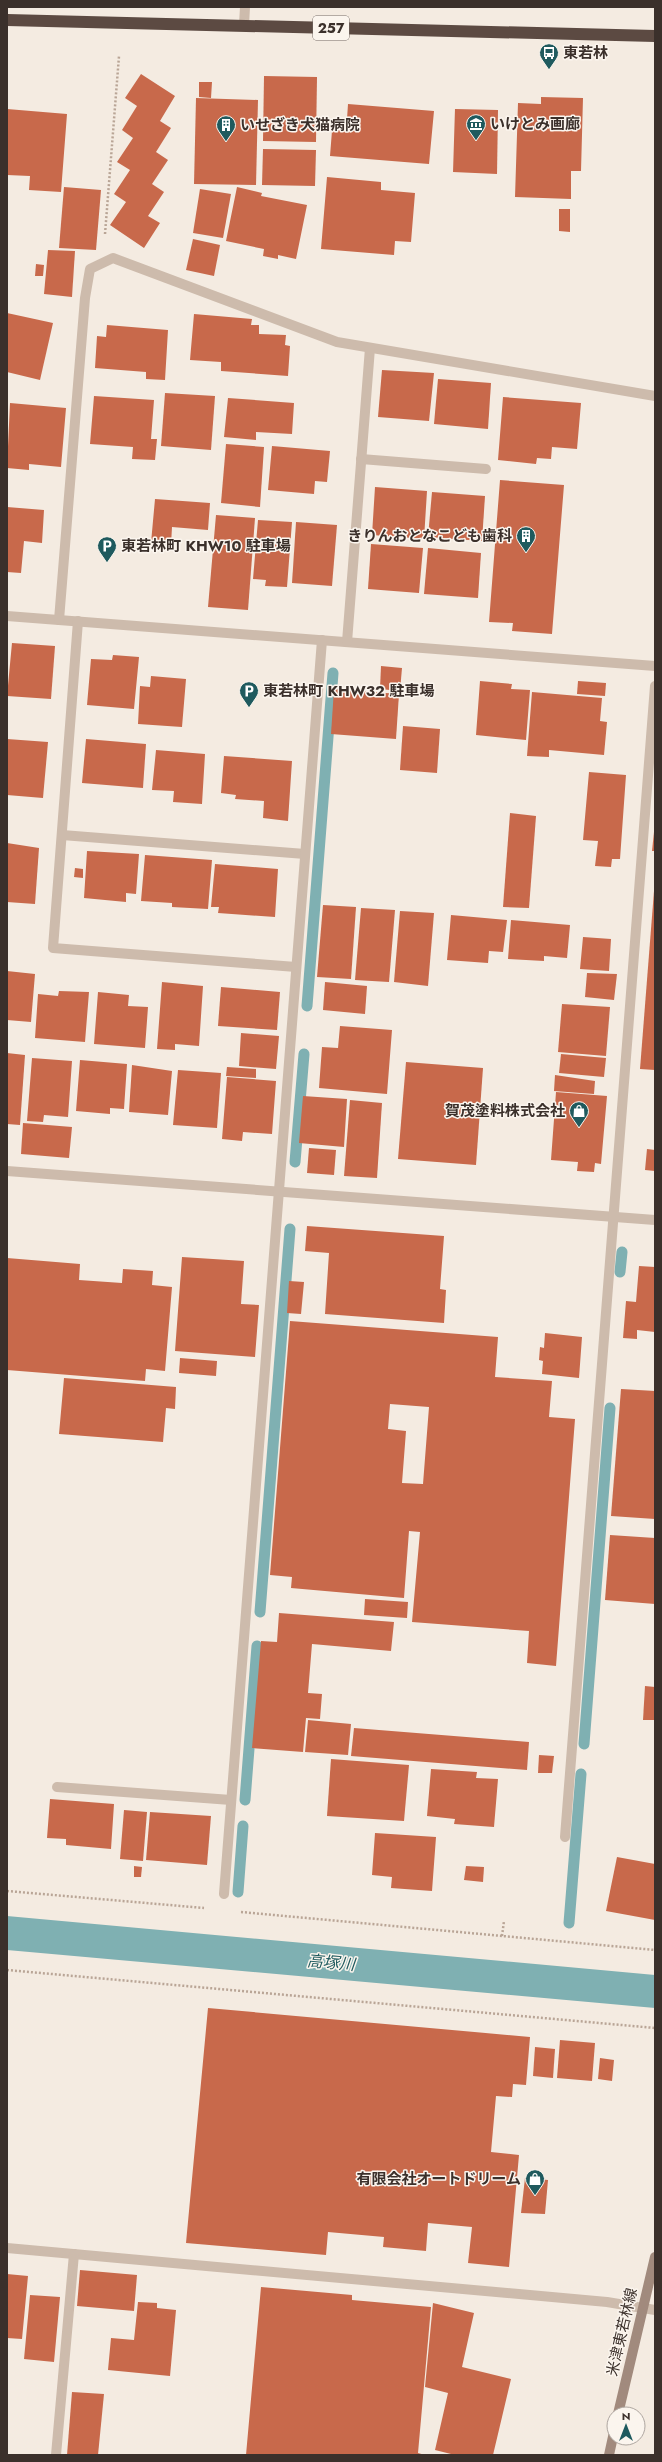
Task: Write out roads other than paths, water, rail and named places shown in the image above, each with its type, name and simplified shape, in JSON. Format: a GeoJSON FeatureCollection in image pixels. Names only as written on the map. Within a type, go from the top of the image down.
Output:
{"type":"FeatureCollection","features":[{"type":"Feature","properties":{"kind":"highway","name":"257"},"geometry":{"type":"LineString","coordinates":[[7,20],[655,36]]}},
{"type":"Feature","properties":{"kind":"main road","name":"米津東若林線"},"geometry":{"type":"LineString","coordinates":[[620,2406],[655,2257]]}},
{"type":"Feature","properties":{"kind":"street"},"geometry":{"type":"LineString","coordinates":[[244,25],[245,7]]}},
{"type":"Feature","properties":{"kind":"street"},"geometry":{"type":"LineString","coordinates":[[59,620],[85,298],[90,270],[113,258],[337,342],[655,396]]}},
{"type":"Feature","properties":{"kind":"street"},"geometry":{"type":"LineString","coordinates":[[347,642],[370,348]]}},
{"type":"Feature","properties":{"kind":"street"},"geometry":{"type":"LineString","coordinates":[[361,459],[486,469]]}},
{"type":"Feature","properties":{"kind":"street"},"geometry":{"type":"LineString","coordinates":[[7,616],[655,666]]}},
{"type":"Feature","properties":{"kind":"street"},"geometry":{"type":"LineString","coordinates":[[78,621],[53,948],[296,967]]}},
{"type":"Feature","properties":{"kind":"street"},"geometry":{"type":"LineString","coordinates":[[224,1894],[322,640]]}},
{"type":"Feature","properties":{"kind":"street"},"geometry":{"type":"LineString","coordinates":[[565,1837],[655,686]]}},
{"type":"Feature","properties":{"kind":"street"},"geometry":{"type":"LineString","coordinates":[[62,835],[305,854]]}},
{"type":"Feature","properties":{"kind":"street"},"geometry":{"type":"LineString","coordinates":[[7,1171],[655,1220]]}},
{"type":"Feature","properties":{"kind":"street"},"geometry":{"type":"LineString","coordinates":[[57,1787],[231,1800]]}},
{"type":"Feature","properties":{"kind":"street"},"geometry":{"type":"LineString","coordinates":[[7,2248],[599,2301],[655,2310]]}},
{"type":"Feature","properties":{"kind":"street"},"geometry":{"type":"LineString","coordinates":[[56,2455],[74,2254]]}},
{"type":"Feature","properties":{"kind":"water","name":"高塚川"},"geometry":{"type":"Polygon","coordinates":[[[7,1916],[655,1975],[655,2008],[7,1950],[7,1916]]]}},
{"type":"Feature","properties":{"kind":"waterway"},"geometry":{"type":"LineString","coordinates":[[307,1006],[333,673]]}},
{"type":"Feature","properties":{"kind":"waterway"},"geometry":{"type":"LineString","coordinates":[[295,1162],[304,1054]]}},
{"type":"Feature","properties":{"kind":"waterway"},"geometry":{"type":"LineString","coordinates":[[260,1612],[290,1229]]}},
{"type":"Feature","properties":{"kind":"waterway"},"geometry":{"type":"LineString","coordinates":[[620,1272],[622,1252]]}},
{"type":"Feature","properties":{"kind":"waterway"},"geometry":{"type":"LineString","coordinates":[[584,1744],[610,1408]]}},
{"type":"Feature","properties":{"kind":"waterway"},"geometry":{"type":"LineString","coordinates":[[245,1800],[257,1646]]}},
{"type":"Feature","properties":{"kind":"waterway"},"geometry":{"type":"LineString","coordinates":[[569,1923],[581,1774]]}},
{"type":"Feature","properties":{"kind":"waterway"},"geometry":{"type":"LineString","coordinates":[[238,1892],[243,1826]]}},
{"type":"Feature","properties":{"kind":"place","name":"東若林"},"geometry":{"type":"Point","coordinates":[549,70]}},
{"type":"Feature","properties":{"kind":"place","name":"いけとみ画廊"},"geometry":{"type":"Point","coordinates":[476,141]}},
{"type":"Feature","properties":{"kind":"place","name":"いせざき犬猫病院"},"geometry":{"type":"Point","coordinates":[226,142]}},
{"type":"Feature","properties":{"kind":"place","name":"きりんおとなこども歯科"},"geometry":{"type":"Point","coordinates":[526,553]}},
{"type":"Feature","properties":{"kind":"place","name":"東若林町 KHW10 駐車場"},"geometry":{"type":"Point","coordinates":[107,563]}},
{"type":"Feature","properties":{"kind":"place","name":"東若林町 KHW32 駐車場"},"geometry":{"type":"Point","coordinates":[249,708]}},
{"type":"Feature","properties":{"kind":"place","name":"賀茂塗料株式会社"},"geometry":{"type":"Point","coordinates":[579,1128]}},
{"type":"Feature","properties":{"kind":"place","name":"有限会社オートドリーム"},"geometry":{"type":"Point","coordinates":[535,2196]}}]}
